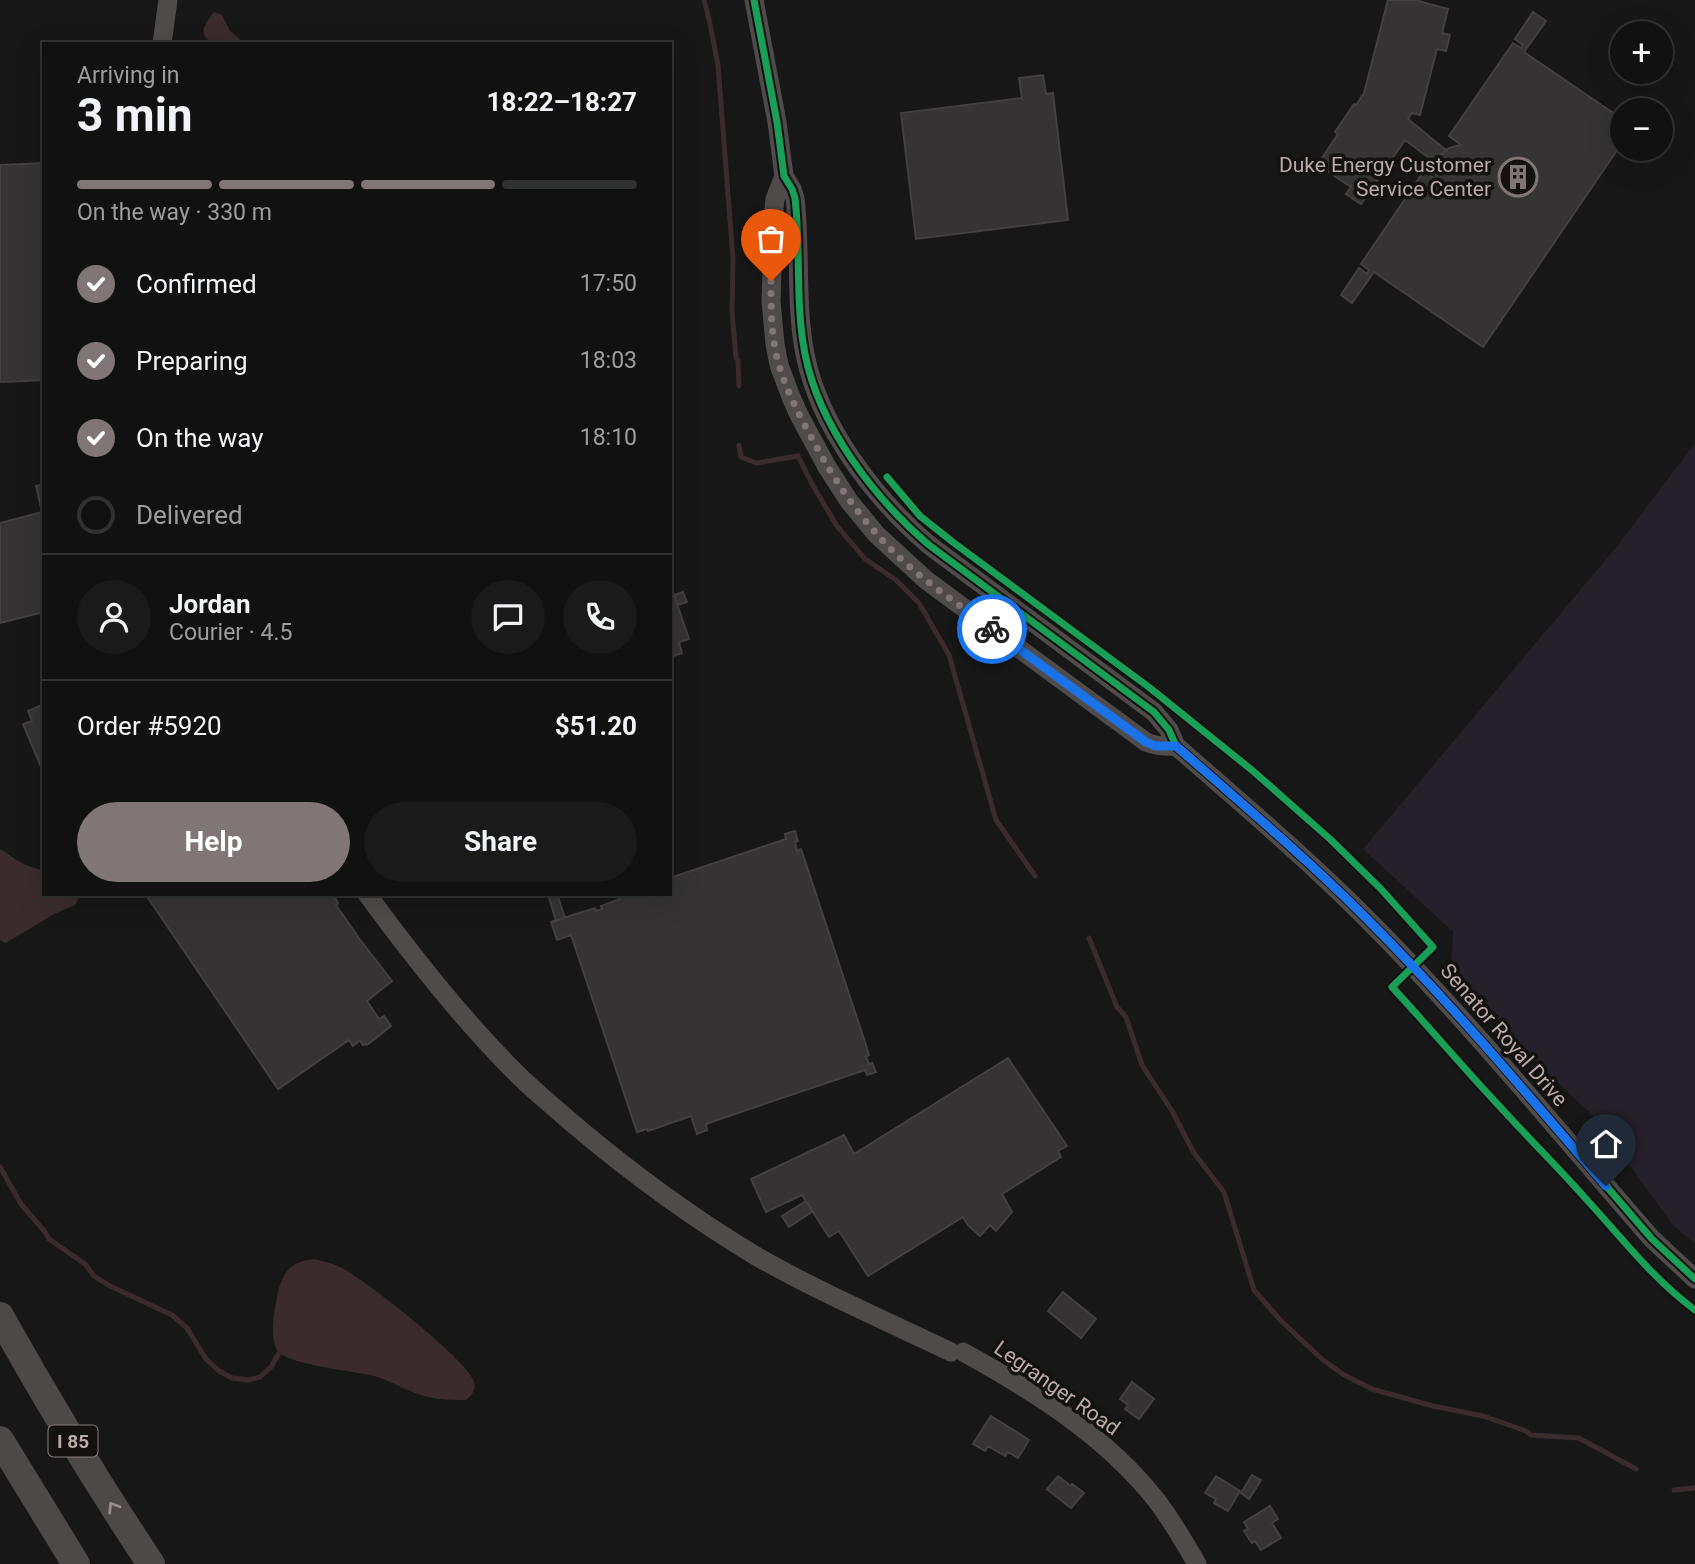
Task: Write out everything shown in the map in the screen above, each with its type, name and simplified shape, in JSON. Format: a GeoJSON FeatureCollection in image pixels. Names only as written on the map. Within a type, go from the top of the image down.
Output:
{"type":"FeatureCollection","features":[{"type":"Feature","properties":{"kind":"highway","name":"I 85"},"geometry":{"type":"LineString","coordinates":[[0,1316],[150,1564]]}},
{"type":"Feature","properties":{"kind":"highway"},"geometry":{"type":"LineString","coordinates":[[0,1440],[76,1564]]}},
{"type":"Feature","properties":{"kind":"street"},"geometry":{"type":"LineString","coordinates":[[162,42],[168,0]]}},
{"type":"Feature","properties":{"kind":"street"},"geometry":{"type":"LineString","coordinates":[[754,0],[784,176],[774,209],[771,281],[775,344],[779,365],[791,397],[827,467],[855,510],[876,534],[926,580],[1146,742],[1155,746],[1176,746]]}},
{"type":"Feature","properties":{"kind":"street","name":"Senator Royal Drive"},"geometry":{"type":"LineString","coordinates":[[784,176],[792,189],[796,208],[801,325],[809,371],[840,439],[878,494],[914,532],[948,560],[1154,712],[1169,730],[1176,746],[1308,863],[1365,918],[1456,1014],[1652,1239],[1695,1279]]}},
{"type":"Feature","properties":{"kind":"street","name":"Legranger Road"},"geometry":{"type":"LineString","coordinates":[[369,896],[440,988],[517,1074],[636,1175],[705,1224],[779,1268],[837,1298],[957,1352],[1003,1376],[1051,1406],[1112,1454],[1158,1503],[1197,1564]]}},
{"type":"Feature","properties":{"kind":"shaded area"},"geometry":{"type":"Polygon","coordinates":[[[214,12],[222,15],[230,31],[244,42],[210,42],[204,33],[206,23],[214,12]]]}},
{"type":"Feature","properties":{"kind":"shaded area"},"geometry":{"type":"Polygon","coordinates":[[[1695,443],[1695,1244],[1673,1225],[1593,1116],[1497,1025],[1451,966],[1453,932],[1363,849],[1618,545],[1695,443]]]}},
{"type":"Feature","properties":{"kind":"shaded area"},"geometry":{"type":"Polygon","coordinates":[[[0,849],[23,864],[42,870],[42,896],[79,897],[75,905],[54,914],[6,943],[0,940],[0,849]]]}},
{"type":"Feature","properties":{"kind":"shaded area"},"geometry":{"type":"Polygon","coordinates":[[[314,1259],[352,1274],[436,1339],[468,1372],[474,1382],[474,1390],[470,1396],[466,1400],[429,1397],[374,1376],[293,1360],[277,1350],[273,1337],[273,1321],[283,1278],[294,1265],[314,1259]]]}},
{"type":"Feature","properties":{"kind":"building"},"geometry":{"type":"Polygon","coordinates":[[[1388,0],[1415,0],[1448,9],[1442,33],[1450,35],[1446,51],[1437,49],[1420,115],[1412,113],[1408,119],[1446,150],[1436,163],[1405,140],[1361,204],[1346,194],[1351,187],[1321,167],[1325,160],[1322,158],[1338,134],[1335,132],[1364,93],[1388,0]]]}},
{"type":"Feature","properties":{"kind":"building","name":"Duke Energy Customer Service Center"},"geometry":{"type":"Polygon","coordinates":[[[1533,12],[1546,21],[1524,52],[1610,111],[1610,161],[1483,347],[1374,272],[1352,303],[1341,295],[1359,268],[1367,274],[1369,270],[1361,264],[1424,171],[1437,180],[1435,167],[1440,156],[1449,148],[1461,145],[1449,136],[1513,43],[1521,48],[1523,45],[1515,39],[1533,12]]]}},
{"type":"Feature","properties":{"kind":"building"},"geometry":{"type":"Polygon","coordinates":[[[1043,75],[1046,94],[1053,93],[1068,220],[916,239],[901,113],[1022,98],[1019,78],[1043,75]]]}},
{"type":"Feature","properties":{"kind":"building"},"geometry":{"type":"Polygon","coordinates":[[[42,163],[42,380],[0,382],[0,165],[42,163]]]}},
{"type":"Feature","properties":{"kind":"building"},"geometry":{"type":"Polygon","coordinates":[[[42,484],[42,512],[36,486],[42,484]]]}},
{"type":"Feature","properties":{"kind":"building"},"geometry":{"type":"Polygon","coordinates":[[[42,512],[42,612],[0,623],[0,523],[42,512]]]}},
{"type":"Feature","properties":{"kind":"building"},"geometry":{"type":"Polygon","coordinates":[[[672,589],[689,639],[679,642],[682,653],[672,656],[672,589]]]}},
{"type":"Feature","properties":{"kind":"building"},"geometry":{"type":"Polygon","coordinates":[[[683,592],[687,602],[678,605],[674,595],[683,592]]]}},
{"type":"Feature","properties":{"kind":"building"},"geometry":{"type":"Polygon","coordinates":[[[42,705],[42,769],[23,724],[32,721],[28,711],[42,705]]]}},
{"type":"Feature","properties":{"kind":"building"},"geometry":{"type":"Polygon","coordinates":[[[795,831],[797,851],[801,849],[865,1042],[869,1055],[866,1057],[876,1072],[867,1075],[865,1070],[723,1118],[706,1124],[707,1130],[697,1134],[691,1116],[648,1131],[637,1132],[571,935],[557,940],[551,922],[595,908],[596,911],[602,909],[601,906],[620,899],[619,896],[672,896],[672,877],[786,839],[785,834],[795,831]]]}},
{"type":"Feature","properties":{"kind":"building"},"geometry":{"type":"Polygon","coordinates":[[[334,896],[338,903],[336,905],[392,981],[367,1001],[379,1019],[384,1016],[391,1026],[367,1045],[363,1045],[360,1040],[353,1046],[349,1040],[278,1089],[148,898],[334,896]]]}},
{"type":"Feature","properties":{"kind":"building"},"geometry":{"type":"Polygon","coordinates":[[[549,896],[558,896],[565,918],[556,921],[549,896]]]}},
{"type":"Feature","properties":{"kind":"building"},"geometry":{"type":"Polygon","coordinates":[[[1008,1058],[1067,1146],[1058,1151],[1061,1157],[1002,1194],[1012,1212],[996,1231],[990,1225],[980,1236],[963,1217],[868,1276],[839,1231],[829,1237],[802,1195],[766,1212],[751,1179],[844,1135],[854,1154],[1008,1058]]]}},
{"type":"Feature","properties":{"kind":"building"},"geometry":{"type":"Polygon","coordinates":[[[806,1201],[813,1211],[789,1227],[782,1216],[806,1201]]]}},
{"type":"Feature","properties":{"kind":"building"},"geometry":{"type":"Polygon","coordinates":[[[1063,1292],[1096,1319],[1081,1338],[1048,1311],[1063,1292]]]}},
{"type":"Feature","properties":{"kind":"building"},"geometry":{"type":"Polygon","coordinates":[[[1132,1382],[1154,1399],[1139,1419],[1125,1409],[1128,1405],[1120,1399],[1132,1382]]]}},
{"type":"Feature","properties":{"kind":"building"},"geometry":{"type":"Polygon","coordinates":[[[991,1416],[1029,1440],[1018,1458],[1008,1452],[1005,1456],[988,1446],[985,1451],[973,1444],[991,1416]]]}},
{"type":"Feature","properties":{"kind":"building"},"geometry":{"type":"Polygon","coordinates":[[[1252,1475],[1261,1480],[1249,1499],[1241,1493],[1252,1475]]]}},
{"type":"Feature","properties":{"kind":"building"},"geometry":{"type":"Polygon","coordinates":[[[1058,1476],[1084,1493],[1071,1508],[1047,1489],[1058,1476]]]}},
{"type":"Feature","properties":{"kind":"building"},"geometry":{"type":"Polygon","coordinates":[[[1216,1476],[1240,1491],[1228,1511],[1214,1503],[1216,1499],[1205,1493],[1216,1476]]]}},
{"type":"Feature","properties":{"kind":"building"},"geometry":{"type":"Polygon","coordinates":[[[1270,1506],[1278,1519],[1272,1523],[1281,1538],[1261,1550],[1244,1531],[1248,1529],[1244,1522],[1270,1506]]]}},
{"type":"Feature","properties":{"kind":"waterway"},"geometry":{"type":"LineString","coordinates":[[704,0],[718,65],[733,259],[732,311],[739,386]]}},
{"type":"Feature","properties":{"kind":"waterway"},"geometry":{"type":"LineString","coordinates":[[739,445],[741,457],[756,463],[798,456],[837,526],[865,559],[896,580],[919,603],[949,655],[996,820],[1035,876]]}},
{"type":"Feature","properties":{"kind":"waterway"},"geometry":{"type":"LineString","coordinates":[[1089,938],[1117,1007],[1126,1017],[1142,1065],[1172,1111],[1194,1153],[1224,1192],[1254,1290],[1281,1321],[1323,1360],[1344,1375],[1372,1389],[1433,1406],[1483,1416],[1531,1435],[1579,1438],[1636,1469]]}},
{"type":"Feature","properties":{"kind":"waterway"},"geometry":{"type":"LineString","coordinates":[[0,1167],[21,1204],[49,1239],[85,1264],[94,1276],[110,1286],[172,1315],[187,1328],[206,1359],[219,1371],[232,1378],[248,1380],[260,1377],[271,1367],[279,1353]]}},
{"type":"Feature","properties":{"kind":"waterway"},"geometry":{"type":"LineString","coordinates":[[1674,1490],[1695,1488]]}},
{"type":"Feature","properties":{"kind":"cycle path"},"geometry":{"type":"LineString","coordinates":[[754,0],[777,122],[784,176],[795,198],[800,315],[805,354],[823,408],[836,434],[869,483],[929,545],[1154,712],[1169,730],[1176,746],[1319,873],[1403,956],[1512,1076],[1652,1239],[1695,1279]]}},
{"type":"Feature","properties":{"kind":"cycle path"},"geometry":{"type":"LineString","coordinates":[[887,477],[920,516],[1150,688],[1253,771],[1330,839],[1381,889],[1433,947],[1392,987],[1638,1258],[1695,1310]]}},
{"type":"Feature","properties":{"kind":"way so far"},"geometry":{"type":"LineString","coordinates":[[771,281],[772,323],[779,365],[799,415],[842,492],[876,534],[904,561],[992,629]]}},
{"type":"Feature","properties":{"kind":"place","name":"Duke Energy Customer Service Center"},"geometry":{"type":"Point","coordinates":[1518,177]}},
{"type":"Feature","properties":{"kind":"route"},"geometry":{"type":"LineString","coordinates":[[992,629],[1146,742],[1155,746],[1176,746],[1308,863],[1411,965],[1606,1186]]}}]}
